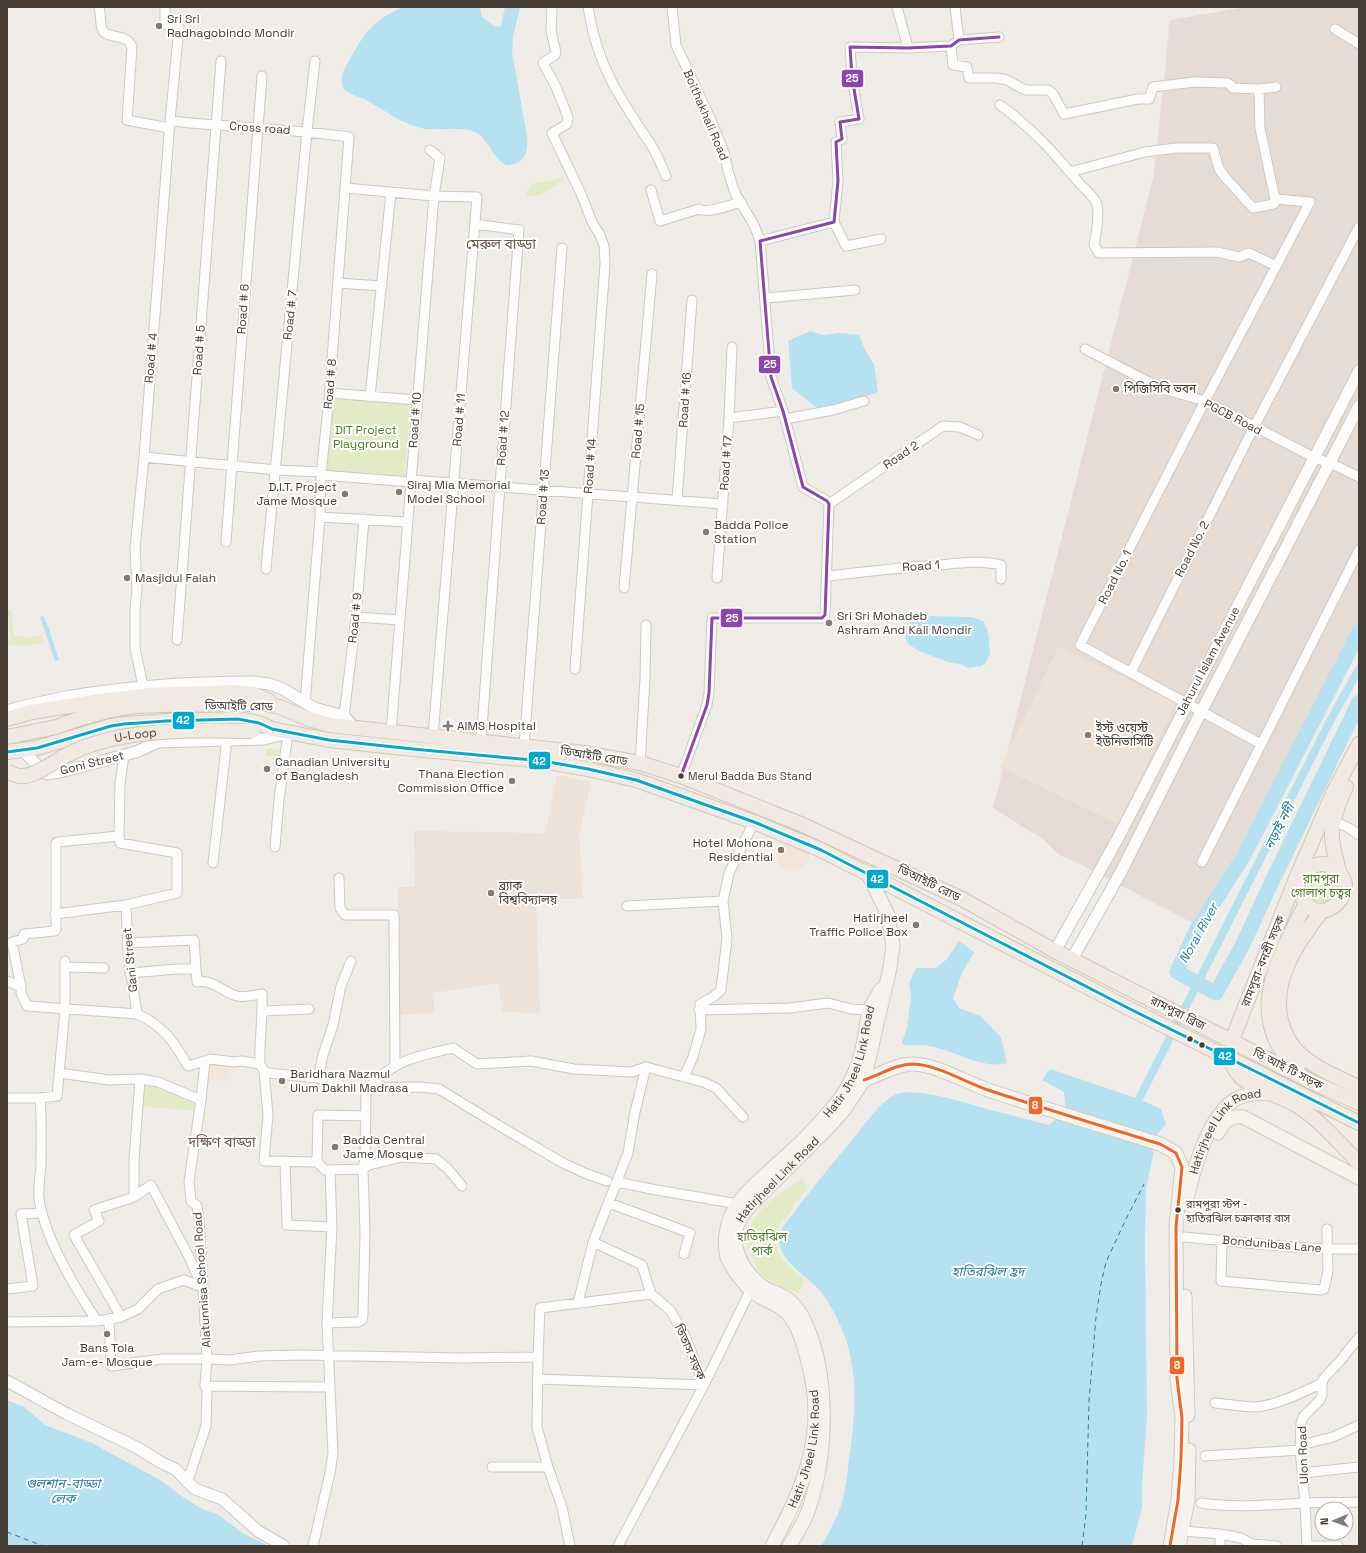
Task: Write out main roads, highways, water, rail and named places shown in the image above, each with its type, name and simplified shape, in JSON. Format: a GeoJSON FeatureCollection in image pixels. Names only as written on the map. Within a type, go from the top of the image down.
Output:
{"type":"FeatureCollection","features":[{"type":"Feature","properties":{"kind":"main road"},"geometry":{"type":"LineString","coordinates":[[7,719],[32,712],[100,701],[142,696],[200,693],[247,692],[259,696],[280,707]]}},
{"type":"Feature","properties":{"kind":"main road","name":"ডিআইটি রোড"},"geometry":{"type":"LineString","coordinates":[[7,737],[56,727],[92,714],[136,706],[250,703],[280,707],[318,722],[354,728],[584,753],[640,763],[681,776],[849,845],[962,899],[1055,951],[1138,992]]}},
{"type":"Feature","properties":{"kind":"main road","name":"ডিআইটি রোড"},"geometry":{"type":"LineString","coordinates":[[7,752],[37,748],[111,726],[136,722],[238,719],[255,722],[272,729],[288,733],[371,745],[543,761],[636,780],[754,822],[815,847],[867,872]]}},
{"type":"Feature","properties":{"kind":"main road","name":"U-Loop"},"geometry":{"type":"LineString","coordinates":[[7,771],[16,776],[24,776],[34,773],[78,750],[99,742],[121,737],[171,732],[272,729]]}},
{"type":"Feature","properties":{"kind":"main road","name":"রামপুরা-বনশ্রী সড়ক"},"geometry":{"type":"LineString","coordinates":[[1232,1040],[1297,876],[1334,791],[1359,744]]}},
{"type":"Feature","properties":{"kind":"main road"},"geometry":{"type":"LineString","coordinates":[[1359,761],[1342,796],[1332,832],[1332,843],[1338,871],[1345,884],[1345,892],[1339,903],[1322,911],[1303,936],[1284,972],[1278,1006],[1280,1018],[1288,1040],[1297,1052],[1309,1061],[1359,1088]]}},
{"type":"Feature","properties":{"kind":"main road"},"geometry":{"type":"LineString","coordinates":[[1322,911],[1310,907],[1306,903],[1297,876],[1323,864],[1338,871]]}},
{"type":"Feature","properties":{"kind":"main road","name":"Hatirjheel Link Road"},"geometry":{"type":"LineString","coordinates":[[789,1546],[806,1515],[814,1489],[819,1462],[823,1435],[824,1404],[820,1368],[809,1333],[801,1315],[783,1295],[764,1287],[748,1272],[737,1251],[736,1236],[739,1222],[748,1208],[826,1130],[844,1110],[864,1080],[875,1038],[892,958],[893,946],[891,925],[885,906],[867,872]]}},
{"type":"Feature","properties":{"kind":"main road","name":"ডি আই টি সড়ক"},"geometry":{"type":"LineString","coordinates":[[867,872],[1230,1060],[1359,1123]]}},
{"type":"Feature","properties":{"kind":"main road","name":"রামপুরা-বনশ্রী সড়ক"},"geometry":{"type":"LineString","coordinates":[[1306,903],[1287,940],[1273,977],[1270,990],[1268,1014],[1276,1043],[1284,1055],[1301,1073],[1314,1083]]}},
{"type":"Feature","properties":{"kind":"main road","name":"Hatir Jheel Link Road"},"geometry":{"type":"LineString","coordinates":[[772,1546],[793,1506],[809,1464],[814,1425],[814,1394],[811,1372],[806,1354],[792,1320],[778,1305],[758,1296],[744,1283],[727,1257],[726,1239],[728,1223],[738,1204],[754,1186],[798,1144],[842,1095],[857,1065],[863,1045],[870,1010],[887,979]]}},
{"type":"Feature","properties":{"kind":"main road","name":"রামপুরা ব্রিজ"},"geometry":{"type":"LineString","coordinates":[[1138,992],[1218,1033]]}},
{"type":"Feature","properties":{"kind":"main road","name":"ডি আই টি সড়ক"},"geometry":{"type":"LineString","coordinates":[[1218,1033],[1314,1083],[1359,1103]]}},
{"type":"Feature","properties":{"kind":"main road"},"geometry":{"type":"LineString","coordinates":[[1230,1060],[1239,1075],[1248,1082],[1298,1106],[1320,1123],[1335,1136],[1359,1163]]}},
{"type":"Feature","properties":{"kind":"main road"},"geometry":{"type":"LineString","coordinates":[[864,1080],[892,1068],[911,1064],[921,1065],[1041,1108],[1160,1144],[1176,1153],[1182,1166],[1176,1227],[1177,1379],[1180,1406],[1176,1418],[1172,1483],[1174,1531],[1170,1546]]}},
{"type":"Feature","properties":{"kind":"main road","name":"Hatirjheel Link Road"},"geometry":{"type":"LineString","coordinates":[[1179,1546],[1174,1531],[1188,1499],[1190,1470],[1184,1237],[1186,1202],[1195,1167],[1204,1144],[1222,1111],[1238,1098],[1250,1094],[1275,1095]]}},
{"type":"Feature","properties":{"kind":"main road"},"geometry":{"type":"LineString","coordinates":[[1180,1193],[1224,1122],[1233,1116],[1251,1120],[1359,1178]]}},
{"type":"Feature","properties":{"kind":"main road"},"geometry":{"type":"LineString","coordinates":[[777,1546],[790,1530],[798,1516],[809,1492],[819,1462]]}},
{"type":"Feature","properties":{"kind":"main road"},"geometry":{"type":"LineString","coordinates":[[1162,1546],[1174,1531]]}},
{"type":"Feature","properties":{"kind":"water"},"geometry":{"type":"Polygon","coordinates":[[[403,7],[480,7],[482,17],[494,26],[499,27],[501,26],[505,7],[520,7],[513,37],[512,52],[527,136],[527,147],[525,155],[519,162],[509,165],[504,164],[496,157],[480,135],[475,132],[463,129],[428,129],[414,126],[364,99],[349,93],[343,87],[341,80],[343,73],[366,34],[377,22],[403,7]]]}},
{"type":"Feature","properties":{"kind":"water"},"geometry":{"type":"Polygon","coordinates":[[[810,331],[823,335],[839,333],[859,335],[865,350],[874,364],[878,392],[821,411],[792,388],[788,341],[810,331]]]}},
{"type":"Feature","properties":{"kind":"water"},"geometry":{"type":"Polygon","coordinates":[[[43,616],[48,626],[59,660],[55,661],[40,617],[43,616]]]}},
{"type":"Feature","properties":{"kind":"water"},"geometry":{"type":"Polygon","coordinates":[[[918,617],[971,617],[983,621],[987,629],[990,654],[986,663],[981,666],[968,668],[919,651],[908,644],[904,634],[909,623],[918,617]]]}},
{"type":"Feature","properties":{"kind":"water"},"geometry":{"type":"Polygon","coordinates":[[[959,941],[974,952],[962,973],[953,998],[959,1008],[981,1016],[1001,1038],[1007,1063],[989,1064],[934,1047],[904,1045],[902,1043],[907,1027],[911,997],[909,983],[916,968],[936,968],[947,959],[959,941]]]}},
{"type":"Feature","properties":{"kind":"water","name":"হাতিরঝিল হ্রদ"},"geometry":{"type":"Polygon","coordinates":[[[1050,1069],[1139,1099],[1161,1109],[1166,1124],[1157,1134],[1146,1190],[1145,1243],[1147,1416],[1142,1483],[1142,1508],[1132,1546],[821,1546],[839,1511],[846,1486],[854,1413],[854,1381],[849,1349],[837,1318],[821,1292],[784,1256],[780,1248],[779,1238],[782,1228],[875,1112],[891,1097],[906,1092],[930,1094],[1049,1125],[1066,1111],[1064,1092],[1042,1080],[1050,1069]]]}},
{"type":"Feature","properties":{"kind":"water","name":"গুলশান-বাড্ডা লেক"},"geometry":{"type":"Polygon","coordinates":[[[7,1400],[24,1407],[45,1425],[90,1442],[160,1480],[202,1509],[217,1514],[244,1534],[269,1546],[7,1546],[7,1400]]]}},
{"type":"Feature","properties":{"kind":"waterway","name":"Norai River"},"geometry":{"type":"LineString","coordinates":[[1359,632],[1243,857],[1197,929],[1177,972],[1216,993],[1242,946],[1359,702]]}},
{"type":"Feature","properties":{"kind":"waterway","name":"নড়াই নদী"},"geometry":{"type":"LineString","coordinates":[[1139,1099],[1330,721],[1359,669]]}},
{"type":"Feature","properties":{"kind":"place","name":"Sri Sri Radhagobindo Mondir"},"geometry":{"type":"Point","coordinates":[159,26]}},
{"type":"Feature","properties":{"kind":"place","name":"পিজিসিবি ভবন"},"geometry":{"type":"Point","coordinates":[1116,389]}},
{"type":"Feature","properties":{"kind":"place","name":"Siraj Mia Memorial Model School"},"geometry":{"type":"Point","coordinates":[399,492]}},
{"type":"Feature","properties":{"kind":"place","name":"D.I.T. Project Jame Mosque"},"geometry":{"type":"Point","coordinates":[345,494]}},
{"type":"Feature","properties":{"kind":"place","name":"Badda Police Station"},"geometry":{"type":"Point","coordinates":[706,532]}},
{"type":"Feature","properties":{"kind":"place","name":"Masjidul Falah"},"geometry":{"type":"Point","coordinates":[127,578]}},
{"type":"Feature","properties":{"kind":"place","name":"Sri Sri Mohadeb Ashram And Kali Mondir"},"geometry":{"type":"Point","coordinates":[829,623]}},
{"type":"Feature","properties":{"kind":"place","name":"AIMS Hospital"},"geometry":{"type":"Point","coordinates":[448,726]}},
{"type":"Feature","properties":{"kind":"place","name":"ইস্ট ওয়েস্ট ইউনিভার্সিটি"},"geometry":{"type":"Point","coordinates":[1088,735]}},
{"type":"Feature","properties":{"kind":"place","name":"Canadian University of Bangladesh"},"geometry":{"type":"Point","coordinates":[267,769]}},
{"type":"Feature","properties":{"kind":"place","name":"Merul Badda Bus Stand"},"geometry":{"type":"Point","coordinates":[681,776]}},
{"type":"Feature","properties":{"kind":"place","name":"Thana Election Commission Office"},"geometry":{"type":"Point","coordinates":[512,781]}},
{"type":"Feature","properties":{"kind":"place","name":"Hotel Mohona Residential"},"geometry":{"type":"Point","coordinates":[781,850]}},
{"type":"Feature","properties":{"kind":"place","name":"ব্র্যাক বিশ্ববিদ্যালয়"},"geometry":{"type":"Point","coordinates":[491,893]}},
{"type":"Feature","properties":{"kind":"place","name":"Hatirjheel Traffic Police Box"},"geometry":{"type":"Point","coordinates":[916,925]}},
{"type":"Feature","properties":{"kind":"place","name":"Baridhara Nazmul Ulum Dakhil Madrasa"},"geometry":{"type":"Point","coordinates":[282,1081]}},
{"type":"Feature","properties":{"kind":"place","name":"Badda Central Jame Mosque"},"geometry":{"type":"Point","coordinates":[335,1147]}},
{"type":"Feature","properties":{"kind":"place","name":"রামপুরা স্টপ - হাতিরঝিল চক্রাকার বাস"},"geometry":{"type":"Point","coordinates":[1178,1210]}},
{"type":"Feature","properties":{"kind":"place","name":"Bans Tola Jam-e- Mosque"},"geometry":{"type":"Point","coordinates":[107,1334]}},
{"type":"Feature","properties":{"kind":"district","name":"মেরুল বাড্ডা"},"geometry":{"type":"Point","coordinates":[501,244]}},
{"type":"Feature","properties":{"kind":"district","name":"দক্ষিণ বাড্ডা"},"geometry":{"type":"Point","coordinates":[222,1142]}},
{"type":"Feature","properties":{"kind":"park label","name":"DIT Project Playground"},"geometry":{"type":"Point","coordinates":[366,437]}},
{"type":"Feature","properties":{"kind":"park label","name":"রামপুরা গোলাপ চত্বর"},"geometry":{"type":"Point","coordinates":[1321,886]}},
{"type":"Feature","properties":{"kind":"park label","name":"হাতিরঝিল পার্ক"},"geometry":{"type":"Point","coordinates":[762,1244]}}]}
